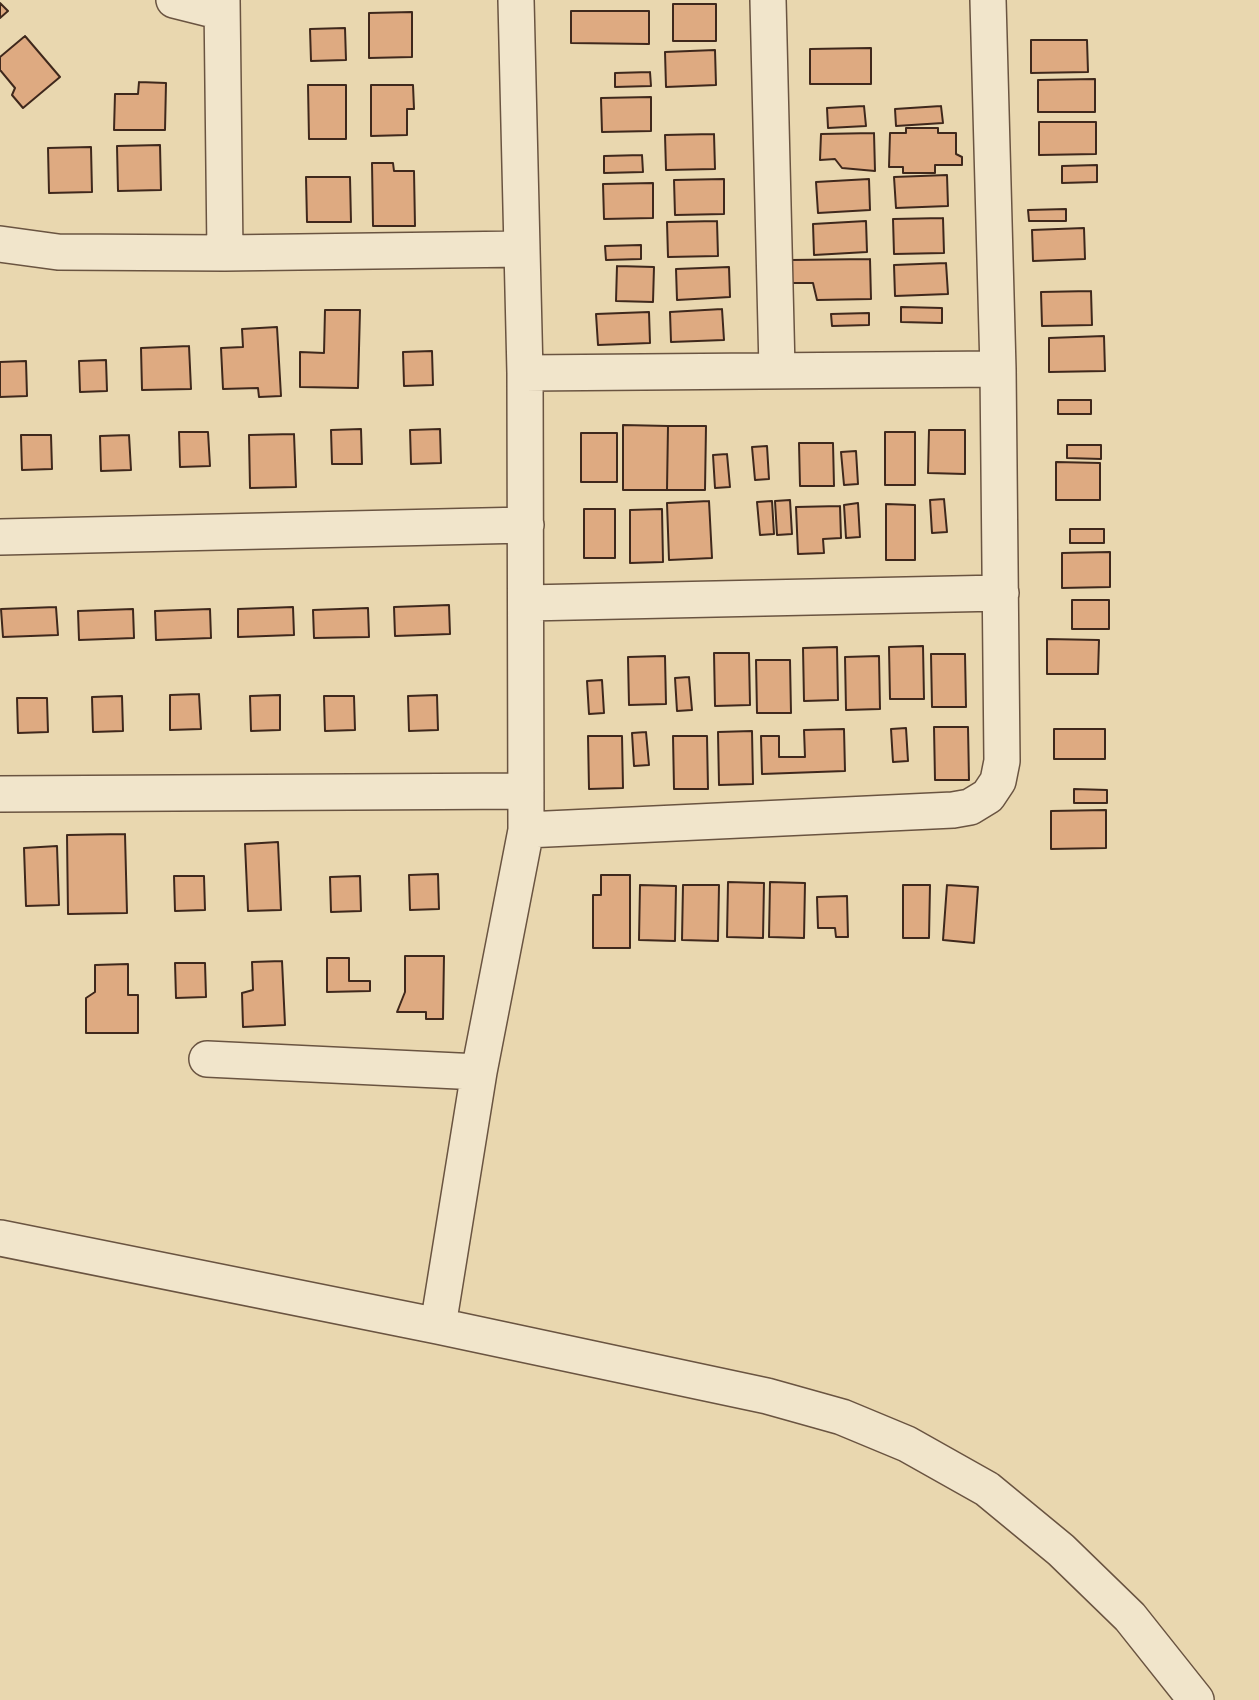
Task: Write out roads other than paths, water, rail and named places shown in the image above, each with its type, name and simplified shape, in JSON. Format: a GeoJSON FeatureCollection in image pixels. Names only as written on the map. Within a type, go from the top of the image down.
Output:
{"type":"FeatureCollection","features":[{"type":"Feature","properties":{"kind":"street"},"geometry":{"type":"LineString","coordinates":[[174,0],[222,6],[225,253]]}},
{"type":"Feature","properties":{"kind":"street"},"geometry":{"type":"LineString","coordinates":[[438,1326],[478,1072],[526,830],[525,373],[516,0]]}},
{"type":"Feature","properties":{"kind":"street"},"geometry":{"type":"LineString","coordinates":[[768,0],[776,369]]}},
{"type":"Feature","properties":{"kind":"street"},"geometry":{"type":"LineString","coordinates":[[526,830],[970,807],[988,796],[998,781],[1002,761],[1001,593],[988,0]]}},
{"type":"Feature","properties":{"kind":"street"},"geometry":{"type":"LineString","coordinates":[[0,244],[58,252],[225,253],[522,248]]}},
{"type":"Feature","properties":{"kind":"street"},"geometry":{"type":"LineString","coordinates":[[525,373],[998,369]]}},
{"type":"Feature","properties":{"kind":"street"},"geometry":{"type":"LineString","coordinates":[[0,537],[526,525]]}},
{"type":"Feature","properties":{"kind":"street"},"geometry":{"type":"LineString","coordinates":[[526,603],[1001,593]]}},
{"type":"Feature","properties":{"kind":"street"},"geometry":{"type":"LineString","coordinates":[[0,794],[526,791]]}},
{"type":"Feature","properties":{"kind":"street"},"geometry":{"type":"LineString","coordinates":[[206,1059],[478,1072]]}},
{"type":"Feature","properties":{"kind":"street"},"geometry":{"type":"LineString","coordinates":[[0,1238],[438,1326],[767,1396],[842,1417],[906,1444],[987,1489],[1061,1550],[1130,1617],[1196,1700]]}}]}
